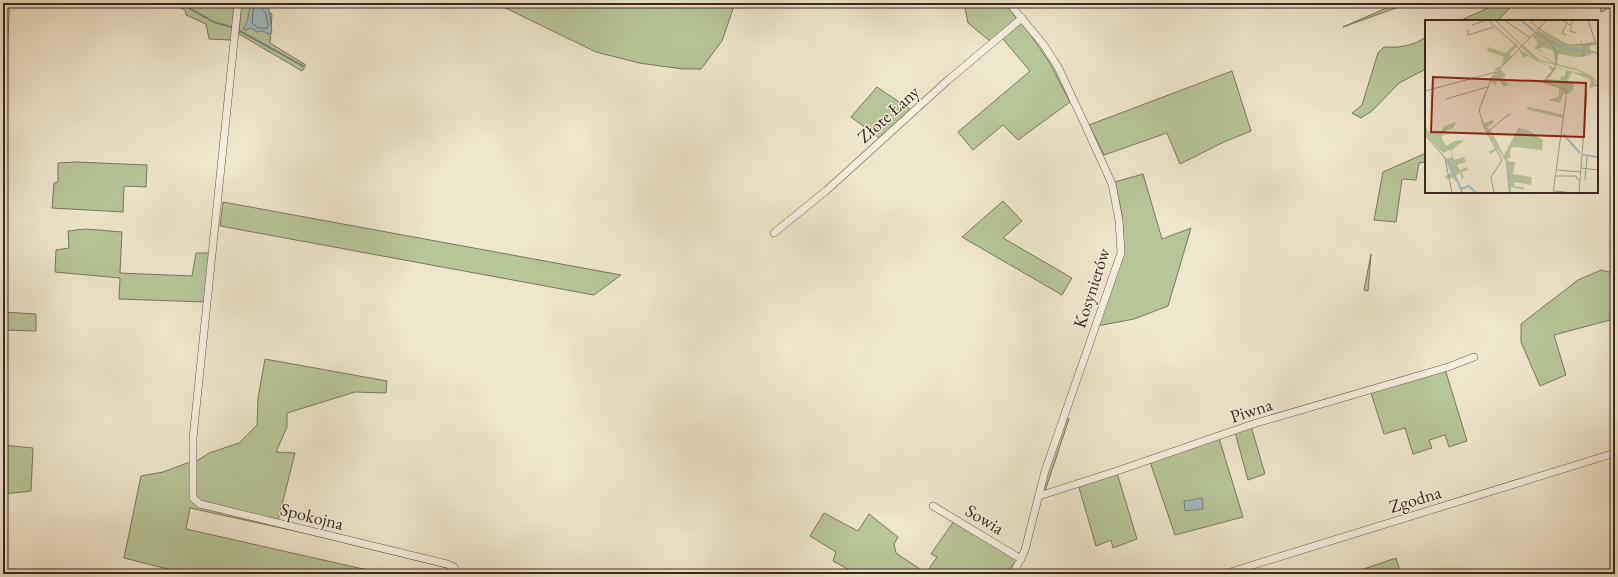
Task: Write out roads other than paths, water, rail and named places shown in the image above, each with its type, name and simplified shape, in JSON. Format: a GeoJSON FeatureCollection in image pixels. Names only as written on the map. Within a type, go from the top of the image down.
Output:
{"type":"FeatureCollection","features":[{"type":"Feature","properties":{"kind":"street"},"geometry":{"type":"LineString","coordinates":[[3,61],[6,3]]}},
{"type":"Feature","properties":{"kind":"street","name":"Spokojna"},"geometry":{"type":"LineString","coordinates":[[238,3],[196,405],[192,461],[193,498],[200,504],[447,564],[454,567],[457,574]]}},
{"type":"Feature","properties":{"kind":"street","name":"Kosynierów"},"geometry":{"type":"LineString","coordinates":[[1009,3],[1022,18],[1058,67],[1112,184],[1120,220],[1121,253],[1065,413],[1039,496],[1025,550],[1013,574]]}},
{"type":"Feature","properties":{"kind":"street","name":"Złote Łany"},"geometry":{"type":"LineString","coordinates":[[774,234],[826,190],[947,81],[1022,18]]}},
{"type":"Feature","properties":{"kind":"street","name":"Piwna"},"geometry":{"type":"LineString","coordinates":[[1039,496],[1253,424],[1448,367],[1474,357]]}},
{"type":"Feature","properties":{"kind":"street","name":"Zgodna"},"geometry":{"type":"LineString","coordinates":[[1224,574],[1615,453]]}},
{"type":"Feature","properties":{"kind":"street","name":"Sowia"},"geometry":{"type":"LineString","coordinates":[[933,506],[1021,559]]}},
{"type":"Feature","properties":{"kind":"water"},"geometry":{"type":"Polygon","coordinates":[[[252,3],[262,3],[269,9],[272,33],[268,34],[263,31],[257,32],[251,28],[245,30],[243,29],[247,23],[249,10],[252,3]]]}},
{"type":"Feature","properties":{"kind":"water"},"geometry":{"type":"Polygon","coordinates":[[[1202,498],[1203,509],[1185,511],[1184,501],[1202,498]]]}},
{"type":"Feature","properties":{"kind":"waterway"},"geometry":{"type":"LineString","coordinates":[[180,3],[214,22],[231,27]]}},
{"type":"Feature","properties":{"kind":"waterway"},"geometry":{"type":"LineString","coordinates":[[238,30],[303,66]]}}]}
